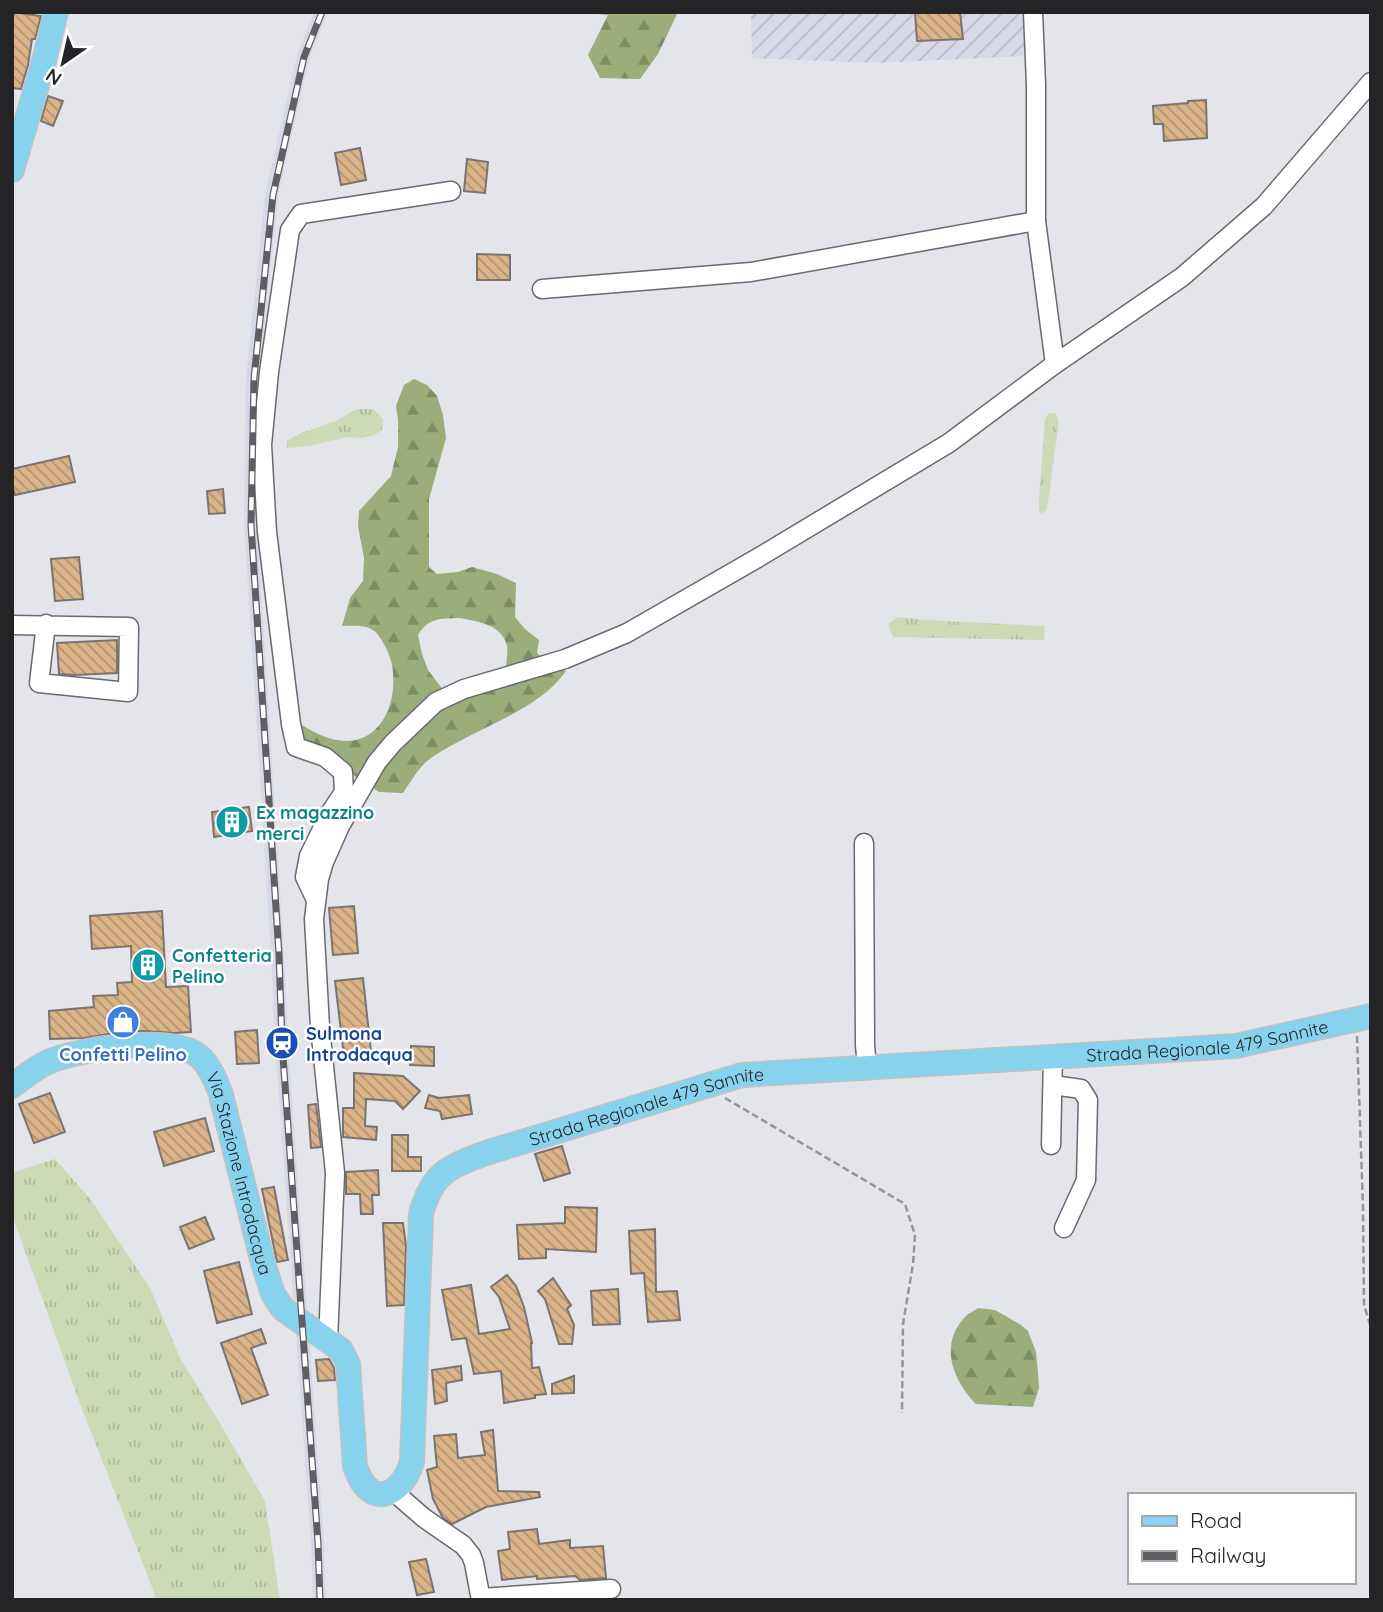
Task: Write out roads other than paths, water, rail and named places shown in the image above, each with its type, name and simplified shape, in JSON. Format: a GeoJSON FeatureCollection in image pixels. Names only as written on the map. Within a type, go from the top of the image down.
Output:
{"type":"FeatureCollection","features":[{"type":"Feature","properties":{"kind":"main road"},"geometry":{"type":"LineString","coordinates":[[12,170],[56,12]]}},
{"type":"Feature","properties":{"kind":"main road","name":"Strada Regionale 479 Sannite"},"geometry":{"type":"LineString","coordinates":[[394,1492],[408,1473],[412,1462],[421,1214],[435,1181],[455,1164],[742,1074],[1236,1046],[1363,1017]]}},
{"type":"Feature","properties":{"kind":"main road","name":"Via Stazione Introdacqua"},"geometry":{"type":"LineString","coordinates":[[12,1086],[49,1062],[74,1054],[148,1045],[177,1047],[200,1056],[211,1071],[221,1095],[273,1294],[283,1309],[328,1340]]}},
{"type":"Feature","properties":{"kind":"main road"},"geometry":{"type":"LineString","coordinates":[[12,1058],[34,1070]]}},
{"type":"Feature","properties":{"kind":"main road"},"geometry":{"type":"LineString","coordinates":[[328,1340],[341,1350],[348,1364],[358,1477],[373,1492],[394,1492]]}},
{"type":"Feature","properties":{"kind":"street"},"geometry":{"type":"LineString","coordinates":[[1033,12],[1036,221],[1055,364]]}},
{"type":"Feature","properties":{"kind":"street"},"geometry":{"type":"LineString","coordinates":[[328,1340],[335,1173],[320,1027],[314,919],[324,862],[340,826],[377,762],[436,702],[464,689],[586,652],[645,624],[948,443],[1055,364],[1182,277],[1264,206],[1371,82]]}},
{"type":"Feature","properties":{"kind":"street"},"geometry":{"type":"LineString","coordinates":[[316,900],[305,877],[309,856],[330,813],[344,792],[343,772],[325,757],[296,747],[267,532],[262,445],[269,372],[290,230],[301,214],[451,191]]}},
{"type":"Feature","properties":{"kind":"street"},"geometry":{"type":"LineString","coordinates":[[542,289],[751,272],[1036,221]]}},
{"type":"Feature","properties":{"kind":"street"},"geometry":{"type":"LineString","coordinates":[[12,625],[46,624],[129,627],[128,692],[39,683],[46,624]]}},
{"type":"Feature","properties":{"kind":"street"},"geometry":{"type":"LineString","coordinates":[[864,843],[867,1067]]}},
{"type":"Feature","properties":{"kind":"street"},"geometry":{"type":"LineString","coordinates":[[1051,1145],[1053,1056]]}},
{"type":"Feature","properties":{"kind":"street"},"geometry":{"type":"LineString","coordinates":[[1053,1085],[1081,1089],[1088,1100],[1086,1180],[1064,1228]]}},
{"type":"Feature","properties":{"kind":"street"},"geometry":{"type":"LineString","coordinates":[[394,1492],[424,1518],[463,1545],[474,1563],[481,1599],[611,1589]]}},
{"type":"Feature","properties":{"kind":"railway"},"geometry":{"type":"LineString","coordinates":[[320,1600],[282,1043],[279,954],[251,525],[254,378],[273,195],[304,57],[322,12]]}},
{"type":"Feature","properties":{"kind":"place","name":"Ex magazzino merci"},"geometry":{"type":"Point","coordinates":[232,822]}},
{"type":"Feature","properties":{"kind":"place","name":"Confetteria Pelino"},"geometry":{"type":"Point","coordinates":[148,965]}},
{"type":"Feature","properties":{"kind":"place","name":"Confetti Pelino"},"geometry":{"type":"Point","coordinates":[123,1022]}},
{"type":"Feature","properties":{"kind":"place","name":"Sulmona Introdacqua"},"geometry":{"type":"Point","coordinates":[282,1043]}}]}
